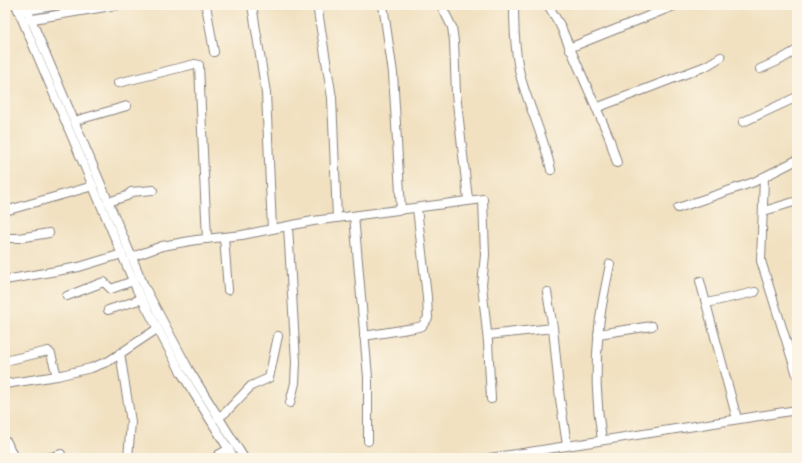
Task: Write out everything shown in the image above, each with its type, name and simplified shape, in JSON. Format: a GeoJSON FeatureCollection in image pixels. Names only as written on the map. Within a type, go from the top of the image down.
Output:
{"type":"FeatureCollection","features":[{"type":"Feature","properties":{"kind":"street"},"geometry":{"type":"LineString","coordinates":[[18,8],[59,5]]}},
{"type":"Feature","properties":{"kind":"street"},"geometry":{"type":"LineString","coordinates":[[27,20],[117,5]]}},
{"type":"Feature","properties":{"kind":"street"},"geometry":{"type":"LineString","coordinates":[[206,5],[214,52]]}},
{"type":"Feature","properties":{"kind":"street"},"geometry":{"type":"LineString","coordinates":[[252,5],[266,93],[272,229]]}},
{"type":"Feature","properties":{"kind":"street"},"geometry":{"type":"LineString","coordinates":[[317,5],[332,98],[337,218]]}},
{"type":"Feature","properties":{"kind":"street"},"geometry":{"type":"LineString","coordinates":[[382,5],[393,73],[401,210]]}},
{"type":"Feature","properties":{"kind":"street"},"geometry":{"type":"LineString","coordinates":[[441,5],[452,27],[454,41],[456,94],[468,200]]}},
{"type":"Feature","properties":{"kind":"street"},"geometry":{"type":"LineString","coordinates":[[514,5],[514,25],[523,86],[547,151],[551,170]]}},
{"type":"Feature","properties":{"kind":"street"},"geometry":{"type":"LineString","coordinates":[[548,5],[560,24],[569,48],[609,137],[617,164]]}},
{"type":"Feature","properties":{"kind":"street"},"geometry":{"type":"LineString","coordinates":[[569,48],[676,5]]}},
{"type":"Feature","properties":{"kind":"street"},"geometry":{"type":"LineString","coordinates":[[18,8],[27,20],[74,121],[132,258],[164,325],[218,418],[244,458]]}},
{"type":"Feature","properties":{"kind":"street"},"geometry":{"type":"LineString","coordinates":[[27,8],[27,20],[93,186],[142,299],[182,374],[234,458]]}},
{"type":"Feature","properties":{"kind":"street"},"geometry":{"type":"LineString","coordinates":[[760,69],[797,50]]}},
{"type":"Feature","properties":{"kind":"street"},"geometry":{"type":"LineString","coordinates":[[596,108],[706,66],[721,57]]}},
{"type":"Feature","properties":{"kind":"street"},"geometry":{"type":"LineString","coordinates":[[118,83],[195,64],[199,65],[207,239]]}},
{"type":"Feature","properties":{"kind":"street"},"geometry":{"type":"LineString","coordinates":[[743,122],[797,97]]}},
{"type":"Feature","properties":{"kind":"street"},"geometry":{"type":"LineString","coordinates":[[74,121],[127,106]]}},
{"type":"Feature","properties":{"kind":"street"},"geometry":{"type":"LineString","coordinates":[[678,208],[722,194],[764,177],[797,160]]}},
{"type":"Feature","properties":{"kind":"street"},"geometry":{"type":"LineString","coordinates":[[764,177],[764,211],[760,243],[761,262],[797,375]]}},
{"type":"Feature","properties":{"kind":"street"},"geometry":{"type":"LineString","coordinates":[[5,211],[93,186]]}},
{"type":"Feature","properties":{"kind":"street"},"geometry":{"type":"LineString","coordinates":[[108,202],[127,196],[131,192],[153,190]]}},
{"type":"Feature","properties":{"kind":"street"},"geometry":{"type":"LineString","coordinates":[[132,258],[162,246],[337,218],[417,208],[478,198],[483,199],[485,255],[482,285],[488,335],[491,399]]}},
{"type":"Feature","properties":{"kind":"street"},"geometry":{"type":"LineString","coordinates":[[764,211],[797,201]]}},
{"type":"Feature","properties":{"kind":"street"},"geometry":{"type":"LineString","coordinates":[[364,336],[422,326],[428,318],[417,208]]}},
{"type":"Feature","properties":{"kind":"street"},"geometry":{"type":"LineString","coordinates":[[354,216],[368,377],[368,441]]}},
{"type":"Feature","properties":{"kind":"street"},"geometry":{"type":"LineString","coordinates":[[288,226],[296,362],[295,383],[290,403]]}},
{"type":"Feature","properties":{"kind":"street"},"geometry":{"type":"LineString","coordinates":[[5,238],[19,238],[49,233]]}},
{"type":"Feature","properties":{"kind":"street"},"geometry":{"type":"LineString","coordinates":[[224,237],[228,290]]}},
{"type":"Feature","properties":{"kind":"street"},"geometry":{"type":"LineString","coordinates":[[5,280],[79,267],[122,254]]}},
{"type":"Feature","properties":{"kind":"street"},"geometry":{"type":"LineString","coordinates":[[602,440],[598,413],[598,334],[610,264]]}},
{"type":"Feature","properties":{"kind":"street"},"geometry":{"type":"LineString","coordinates":[[67,296],[104,282],[111,289],[134,281]]}},
{"type":"Feature","properties":{"kind":"street"},"geometry":{"type":"LineString","coordinates":[[700,281],[737,419]]}},
{"type":"Feature","properties":{"kind":"street"},"geometry":{"type":"LineString","coordinates":[[547,292],[553,328],[560,399],[567,445]]}},
{"type":"Feature","properties":{"kind":"street"},"geometry":{"type":"LineString","coordinates":[[706,303],[755,292]]}},
{"type":"Feature","properties":{"kind":"street"},"geometry":{"type":"LineString","coordinates":[[108,310],[142,299]]}},
{"type":"Feature","properties":{"kind":"street"},"geometry":{"type":"LineString","coordinates":[[598,334],[652,326]]}},
{"type":"Feature","properties":{"kind":"street"},"geometry":{"type":"LineString","coordinates":[[488,335],[553,328]]}},
{"type":"Feature","properties":{"kind":"street"},"geometry":{"type":"LineString","coordinates":[[5,384],[57,376],[91,368],[109,361],[157,329]]}},
{"type":"Feature","properties":{"kind":"street"},"geometry":{"type":"LineString","coordinates":[[218,418],[226,412],[251,386],[269,378],[271,375],[278,336]]}},
{"type":"Feature","properties":{"kind":"street"},"geometry":{"type":"LineString","coordinates":[[5,361],[48,352],[51,354],[57,376]]}},
{"type":"Feature","properties":{"kind":"street"},"geometry":{"type":"LineString","coordinates":[[120,353],[131,422],[128,458]]}},
{"type":"Feature","properties":{"kind":"street"},"geometry":{"type":"LineString","coordinates":[[490,458],[797,410]]}},
{"type":"Feature","properties":{"kind":"street"},"geometry":{"type":"LineString","coordinates":[[7,442],[14,458]]}},
{"type":"Feature","properties":{"kind":"street"},"geometry":{"type":"LineString","coordinates":[[218,458],[218,455],[228,449]]}},
{"type":"Feature","properties":{"kind":"street"},"geometry":{"type":"LineString","coordinates":[[48,458],[61,454]]}}]}
